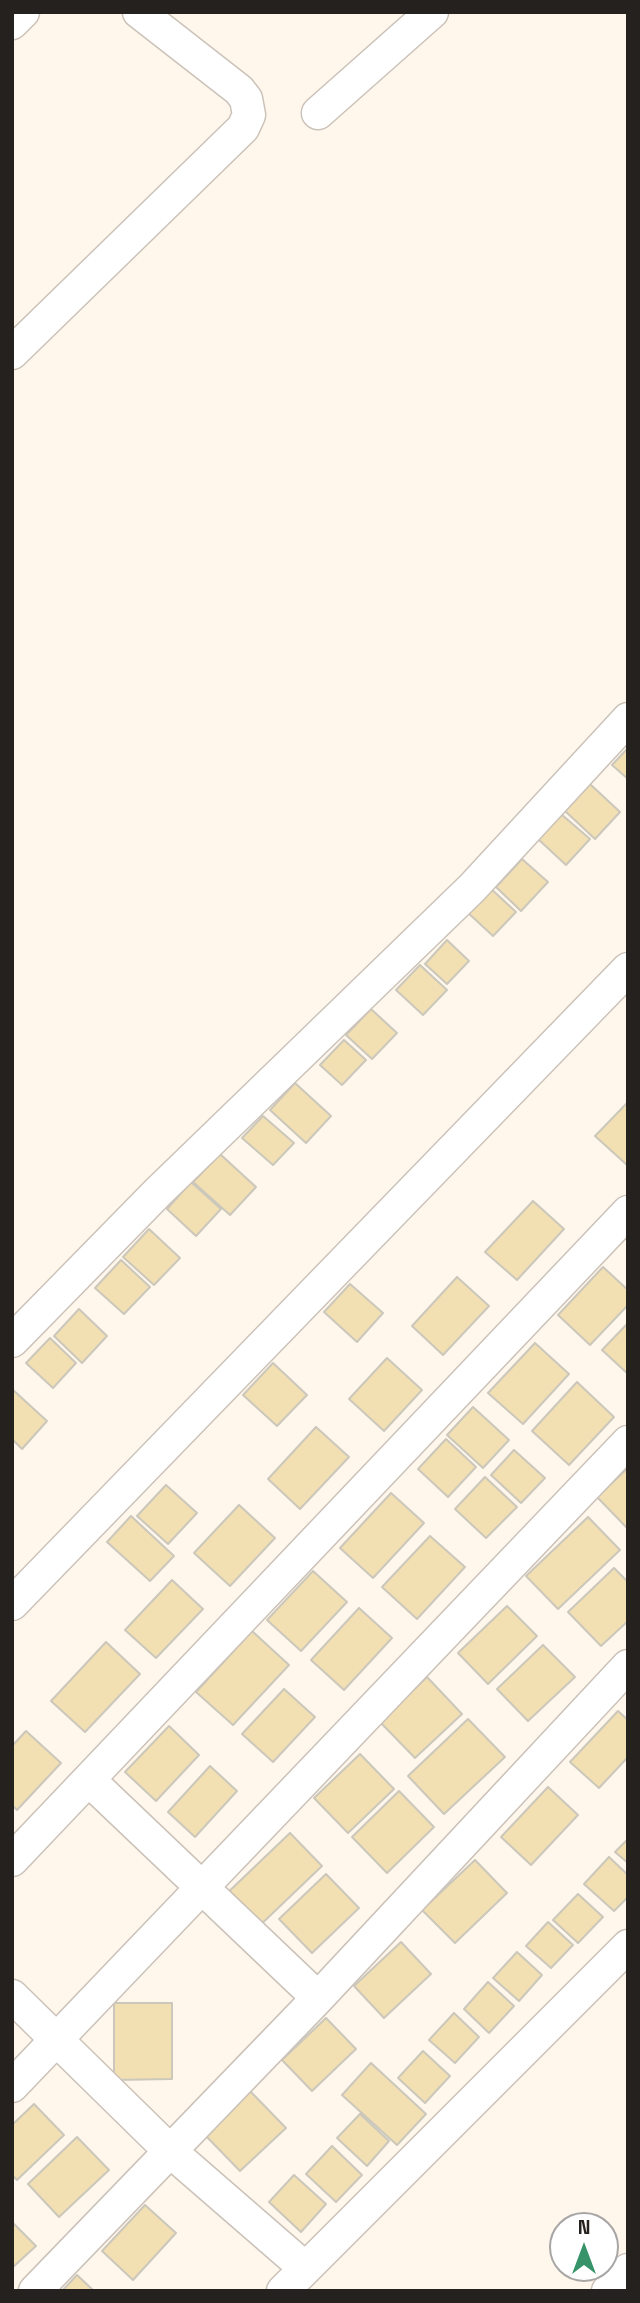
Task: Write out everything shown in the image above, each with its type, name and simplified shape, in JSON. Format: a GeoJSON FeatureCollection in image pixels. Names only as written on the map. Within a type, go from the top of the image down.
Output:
{"type":"FeatureCollection","features":[{"type":"Feature","properties":{"kind":"street"},"geometry":{"type":"LineString","coordinates":[[12,23],[23,12]]}},
{"type":"Feature","properties":{"kind":"street"},"geometry":{"type":"LineString","coordinates":[[12,353],[243,128],[249,115],[246,99],[239,90],[139,12]]}},
{"type":"Feature","properties":{"kind":"street"},"geometry":{"type":"LineString","coordinates":[[318,113],[432,12]]}},
{"type":"Feature","properties":{"kind":"street"},"geometry":{"type":"LineString","coordinates":[[12,1341],[158,1192],[472,888],[628,719]]}},
{"type":"Feature","properties":{"kind":"street"},"geometry":{"type":"LineString","coordinates":[[12,1604],[628,969]]}},
{"type":"Feature","properties":{"kind":"street"},"geometry":{"type":"LineString","coordinates":[[12,1860],[627,1214]]}},
{"type":"Feature","properties":{"kind":"street"},"geometry":{"type":"LineString","coordinates":[[12,2086],[628,1442]]}},
{"type":"Feature","properties":{"kind":"street"},"geometry":{"type":"LineString","coordinates":[[35,2291],[318,1998],[628,1666]]}},
{"type":"Feature","properties":{"kind":"street"},"geometry":{"type":"LineString","coordinates":[[89,1780],[318,1998]]}},
{"type":"Feature","properties":{"kind":"street"},"geometry":{"type":"LineString","coordinates":[[283,2291],[628,1946]]}},
{"type":"Feature","properties":{"kind":"street"},"geometry":{"type":"LineString","coordinates":[[12,1996],[169,2150],[305,2268]]}},
{"type":"Feature","properties":{"kind":"street"},"geometry":{"type":"LineString","coordinates":[[608,2291],[628,2270]]}},
{"type":"Feature","properties":{"kind":"building"},"geometry":{"type":"Polygon","coordinates":[[[628,748],[628,779],[612,765],[628,748]]]}},
{"type":"Feature","properties":{"kind":"building"},"geometry":{"type":"Polygon","coordinates":[[[590,784],[620,812],[595,839],[565,811],[590,784]]]}},
{"type":"Feature","properties":{"kind":"building"},"geometry":{"type":"Polygon","coordinates":[[[561,814],[590,839],[566,865],[538,839],[561,814]]]}},
{"type":"Feature","properties":{"kind":"building"},"geometry":{"type":"Polygon","coordinates":[[[522,859],[548,882],[521,911],[496,887],[522,859]]]}},
{"type":"Feature","properties":{"kind":"building"},"geometry":{"type":"Polygon","coordinates":[[[488,886],[516,912],[493,936],[466,911],[488,886]]]}},
{"type":"Feature","properties":{"kind":"building"},"geometry":{"type":"Polygon","coordinates":[[[447,940],[469,961],[447,984],[425,964],[447,940]]]}},
{"type":"Feature","properties":{"kind":"building"},"geometry":{"type":"Polygon","coordinates":[[[420,965],[447,990],[423,1015],[396,990],[420,965]]]}},
{"type":"Feature","properties":{"kind":"building"},"geometry":{"type":"Polygon","coordinates":[[[371,1009],[397,1033],[372,1059],[346,1035],[371,1009]]]}},
{"type":"Feature","properties":{"kind":"building"},"geometry":{"type":"Polygon","coordinates":[[[344,1040],[366,1060],[342,1085],[320,1065],[344,1040]]]}},
{"type":"Feature","properties":{"kind":"building"},"geometry":{"type":"Polygon","coordinates":[[[295,1083],[331,1116],[306,1143],[270,1110],[295,1083]]]}},
{"type":"Feature","properties":{"kind":"building"},"geometry":{"type":"Polygon","coordinates":[[[628,1102],[628,1164],[627,1165],[595,1136],[628,1102]]]}},
{"type":"Feature","properties":{"kind":"building"},"geometry":{"type":"Polygon","coordinates":[[[263,1116],[294,1143],[273,1165],[242,1138],[263,1116]]]}},
{"type":"Feature","properties":{"kind":"building"},"geometry":{"type":"Polygon","coordinates":[[[220,1154],[256,1187],[230,1215],[193,1182],[220,1154]]]}},
{"type":"Feature","properties":{"kind":"building"},"geometry":{"type":"Polygon","coordinates":[[[191,1182],[221,1209],[196,1236],[167,1209],[191,1182]]]}},
{"type":"Feature","properties":{"kind":"building"},"geometry":{"type":"Polygon","coordinates":[[[533,1201],[564,1229],[517,1280],[485,1252],[533,1201]]]}},
{"type":"Feature","properties":{"kind":"building"},"geometry":{"type":"Polygon","coordinates":[[[149,1229],[180,1258],[154,1285],[123,1257],[149,1229]]]}},
{"type":"Feature","properties":{"kind":"building"},"geometry":{"type":"Polygon","coordinates":[[[121,1260],[150,1287],[124,1314],[95,1288],[121,1260]]]}},
{"type":"Feature","properties":{"kind":"building"},"geometry":{"type":"Polygon","coordinates":[[[603,1267],[628,1290],[628,1305],[590,1345],[558,1315],[603,1267]]]}},
{"type":"Feature","properties":{"kind":"building"},"geometry":{"type":"Polygon","coordinates":[[[457,1277],[489,1306],[443,1355],[412,1326],[457,1277]]]}},
{"type":"Feature","properties":{"kind":"building"},"geometry":{"type":"Polygon","coordinates":[[[350,1284],[383,1313],[357,1342],[324,1312],[350,1284]]]}},
{"type":"Feature","properties":{"kind":"building"},"geometry":{"type":"Polygon","coordinates":[[[79,1309],[107,1336],[82,1363],[54,1336],[79,1309]]]}},
{"type":"Feature","properties":{"kind":"building"},"geometry":{"type":"Polygon","coordinates":[[[628,1323],[628,1374],[602,1350],[628,1323]]]}},
{"type":"Feature","properties":{"kind":"building"},"geometry":{"type":"Polygon","coordinates":[[[50,1338],[76,1363],[53,1388],[26,1363],[50,1338]]]}},
{"type":"Feature","properties":{"kind":"building"},"geometry":{"type":"Polygon","coordinates":[[[535,1343],[569,1374],[523,1424],[488,1393],[535,1343]]]}},
{"type":"Feature","properties":{"kind":"building"},"geometry":{"type":"Polygon","coordinates":[[[387,1358],[422,1390],[384,1431],[349,1399],[387,1358]]]}},
{"type":"Feature","properties":{"kind":"building"},"geometry":{"type":"Polygon","coordinates":[[[273,1363],[307,1395],[277,1426],[243,1395],[273,1363]]]}},
{"type":"Feature","properties":{"kind":"building"},"geometry":{"type":"Polygon","coordinates":[[[577,1382],[614,1417],[569,1465],[532,1431],[577,1382]]]}},
{"type":"Feature","properties":{"kind":"building"},"geometry":{"type":"Polygon","coordinates":[[[12,1389],[47,1421],[22,1449],[12,1439],[12,1389]]]}},
{"type":"Feature","properties":{"kind":"building"},"geometry":{"type":"Polygon","coordinates":[[[473,1407],[509,1440],[483,1468],[447,1435],[473,1407]]]}},
{"type":"Feature","properties":{"kind":"building"},"geometry":{"type":"Polygon","coordinates":[[[316,1427],[349,1457],[300,1509],[268,1479],[316,1427]]]}},
{"type":"Feature","properties":{"kind":"building"},"geometry":{"type":"Polygon","coordinates":[[[446,1439],[476,1467],[448,1497],[418,1469],[446,1439]]]}},
{"type":"Feature","properties":{"kind":"building"},"geometry":{"type":"Polygon","coordinates":[[[514,1450],[545,1478],[521,1503],[491,1475],[514,1450]]]}},
{"type":"Feature","properties":{"kind":"building"},"geometry":{"type":"Polygon","coordinates":[[[628,1468],[628,1529],[597,1497],[628,1468]]]}},
{"type":"Feature","properties":{"kind":"building"},"geometry":{"type":"Polygon","coordinates":[[[485,1477],[517,1507],[486,1538],[455,1509],[485,1477]]]}},
{"type":"Feature","properties":{"kind":"building"},"geometry":{"type":"Polygon","coordinates":[[[166,1485],[197,1513],[168,1544],[137,1516],[166,1485]]]}},
{"type":"Feature","properties":{"kind":"building"},"geometry":{"type":"Polygon","coordinates":[[[391,1493],[424,1523],[373,1578],[340,1548],[391,1493]]]}},
{"type":"Feature","properties":{"kind":"building"},"geometry":{"type":"Polygon","coordinates":[[[239,1505],[275,1538],[230,1586],[194,1553],[239,1505]]]}},
{"type":"Feature","properties":{"kind":"building"},"geometry":{"type":"Polygon","coordinates":[[[131,1516],[174,1556],[150,1581],[107,1542],[131,1516]]]}},
{"type":"Feature","properties":{"kind":"building"},"geometry":{"type":"Polygon","coordinates":[[[588,1517],[620,1550],[558,1609],[526,1576],[588,1517]]]}},
{"type":"Feature","properties":{"kind":"building"},"geometry":{"type":"Polygon","coordinates":[[[430,1536],[465,1567],[417,1619],[382,1587],[430,1536]]]}},
{"type":"Feature","properties":{"kind":"building"},"geometry":{"type":"Polygon","coordinates":[[[614,1568],[628,1582],[628,1621],[601,1646],[568,1612],[614,1568]]]}},
{"type":"Feature","properties":{"kind":"building"},"geometry":{"type":"Polygon","coordinates":[[[313,1571],[347,1602],[301,1651],[267,1620],[313,1571]]]}},
{"type":"Feature","properties":{"kind":"building"},"geometry":{"type":"Polygon","coordinates":[[[172,1580],[203,1609],[156,1658],[125,1630],[172,1580]]]}},
{"type":"Feature","properties":{"kind":"building"},"geometry":{"type":"Polygon","coordinates":[[[507,1606],[537,1636],[488,1684],[458,1653],[507,1606]]]}},
{"type":"Feature","properties":{"kind":"building"},"geometry":{"type":"Polygon","coordinates":[[[359,1608],[392,1638],[344,1690],[311,1660],[359,1608]]]}},
{"type":"Feature","properties":{"kind":"building"},"geometry":{"type":"Polygon","coordinates":[[[252,1631],[289,1665],[233,1725],[196,1692],[252,1631]]]}},
{"type":"Feature","properties":{"kind":"building"},"geometry":{"type":"Polygon","coordinates":[[[106,1642],[140,1674],[85,1732],[51,1701],[106,1642]]]}},
{"type":"Feature","properties":{"kind":"building"},"geometry":{"type":"Polygon","coordinates":[[[543,1645],[575,1677],[528,1721],[497,1689],[543,1645]]]}},
{"type":"Feature","properties":{"kind":"building"},"geometry":{"type":"Polygon","coordinates":[[[427,1677],[462,1714],[415,1758],[380,1722],[427,1677]]]}},
{"type":"Feature","properties":{"kind":"building"},"geometry":{"type":"Polygon","coordinates":[[[284,1689],[315,1717],[273,1762],[242,1734],[284,1689]]]}},
{"type":"Feature","properties":{"kind":"building"},"geometry":{"type":"Polygon","coordinates":[[[618,1711],[628,1720],[628,1757],[599,1788],[570,1762],[618,1711]]]}},
{"type":"Feature","properties":{"kind":"building"},"geometry":{"type":"Polygon","coordinates":[[[468,1719],[505,1757],[444,1814],[408,1776],[468,1719]]]}},
{"type":"Feature","properties":{"kind":"building"},"geometry":{"type":"Polygon","coordinates":[[[169,1726],[199,1755],[156,1801],[125,1772],[169,1726]]]}},
{"type":"Feature","properties":{"kind":"building"},"geometry":{"type":"Polygon","coordinates":[[[26,1731],[61,1763],[17,1810],[12,1805],[12,1746],[26,1731]]]}},
{"type":"Feature","properties":{"kind":"building"},"geometry":{"type":"Polygon","coordinates":[[[360,1754],[394,1789],[348,1833],[314,1798],[360,1754]]]}},
{"type":"Feature","properties":{"kind":"building"},"geometry":{"type":"Polygon","coordinates":[[[210,1766],[237,1791],[195,1837],[168,1812],[210,1766]]]}},
{"type":"Feature","properties":{"kind":"building"},"geometry":{"type":"Polygon","coordinates":[[[548,1787],[578,1815],[531,1865],[501,1837],[548,1787]]]}},
{"type":"Feature","properties":{"kind":"building"},"geometry":{"type":"Polygon","coordinates":[[[399,1791],[434,1827],[387,1873],[352,1837],[399,1791]]]}},
{"type":"Feature","properties":{"kind":"building"},"geometry":{"type":"Polygon","coordinates":[[[290,1833],[322,1866],[253,1932],[221,1899],[290,1833]]]}},
{"type":"Feature","properties":{"kind":"building"},"geometry":{"type":"Polygon","coordinates":[[[628,1839],[628,1863],[615,1852],[628,1839]]]}},
{"type":"Feature","properties":{"kind":"building"},"geometry":{"type":"Polygon","coordinates":[[[609,1857],[628,1875],[628,1897],[614,1911],[584,1884],[609,1857]]]}},
{"type":"Feature","properties":{"kind":"building"},"geometry":{"type":"Polygon","coordinates":[[[475,1860],[507,1893],[455,1943],[422,1910],[475,1860]]]}},
{"type":"Feature","properties":{"kind":"building"},"geometry":{"type":"Polygon","coordinates":[[[326,1874],[359,1908],[312,1953],[279,1919],[326,1874]]]}},
{"type":"Feature","properties":{"kind":"building"},"geometry":{"type":"Polygon","coordinates":[[[578,1894],[603,1917],[578,1943],[553,1920],[578,1894]]]}},
{"type":"Feature","properties":{"kind":"building"},"geometry":{"type":"Polygon","coordinates":[[[548,1922],[573,1945],[551,1968],[526,1946],[548,1922]]]}},
{"type":"Feature","properties":{"kind":"building"},"geometry":{"type":"Polygon","coordinates":[[[401,1942],[431,1974],[384,2018],[354,1986],[401,1942]]]}},
{"type":"Feature","properties":{"kind":"building"},"geometry":{"type":"Polygon","coordinates":[[[517,1952],[542,1975],[519,2001],[493,1978],[517,1952]]]}},
{"type":"Feature","properties":{"kind":"building"},"geometry":{"type":"Polygon","coordinates":[[[488,1982],[514,2006],[489,2033],[464,2009],[488,1982]]]}},
{"type":"Feature","properties":{"kind":"building"},"geometry":{"type":"Polygon","coordinates":[[[114,2003],[172,2003],[172,2079],[114,2080],[114,2003]]]}},
{"type":"Feature","properties":{"kind":"building"},"geometry":{"type":"Polygon","coordinates":[[[454,2013],[479,2037],[455,2063],[429,2040],[454,2013]]]}},
{"type":"Feature","properties":{"kind":"building"},"geometry":{"type":"Polygon","coordinates":[[[326,2018],[356,2049],[312,2091],[282,2060],[326,2018]]]}},
{"type":"Feature","properties":{"kind":"building"},"geometry":{"type":"Polygon","coordinates":[[[423,2051],[450,2076],[425,2103],[398,2078],[423,2051]]]}},
{"type":"Feature","properties":{"kind":"building"},"geometry":{"type":"Polygon","coordinates":[[[371,2063],[426,2114],[397,2145],[342,2095],[371,2063]]]}},
{"type":"Feature","properties":{"kind":"building"},"geometry":{"type":"Polygon","coordinates":[[[250,2091],[286,2128],[240,2171],[204,2134],[250,2091]]]}},
{"type":"Feature","properties":{"kind":"building"},"geometry":{"type":"Polygon","coordinates":[[[34,2104],[64,2135],[17,2180],[12,2175],[12,2125],[34,2104]]]}},
{"type":"Feature","properties":{"kind":"building"},"geometry":{"type":"Polygon","coordinates":[[[360,2114],[389,2141],[367,2166],[337,2138],[360,2114]]]}},
{"type":"Feature","properties":{"kind":"building"},"geometry":{"type":"Polygon","coordinates":[[[77,2137],[109,2170],[59,2217],[28,2184],[77,2137]]]}},
{"type":"Feature","properties":{"kind":"building"},"geometry":{"type":"Polygon","coordinates":[[[332,2146],[362,2175],[336,2202],[306,2174],[332,2146]]]}},
{"type":"Feature","properties":{"kind":"building"},"geometry":{"type":"Polygon","coordinates":[[[294,2175],[326,2204],[301,2232],[269,2202],[294,2175]]]}},
{"type":"Feature","properties":{"kind":"building"},"geometry":{"type":"Polygon","coordinates":[[[145,2205],[176,2233],[133,2280],[102,2251],[145,2205]]]}},
{"type":"Feature","properties":{"kind":"building"},"geometry":{"type":"Polygon","coordinates":[[[12,2222],[36,2246],[12,2268],[12,2222]]]}},
{"type":"Feature","properties":{"kind":"building"},"geometry":{"type":"Polygon","coordinates":[[[77,2275],[94,2291],[62,2291],[77,2275]]]}}]}
